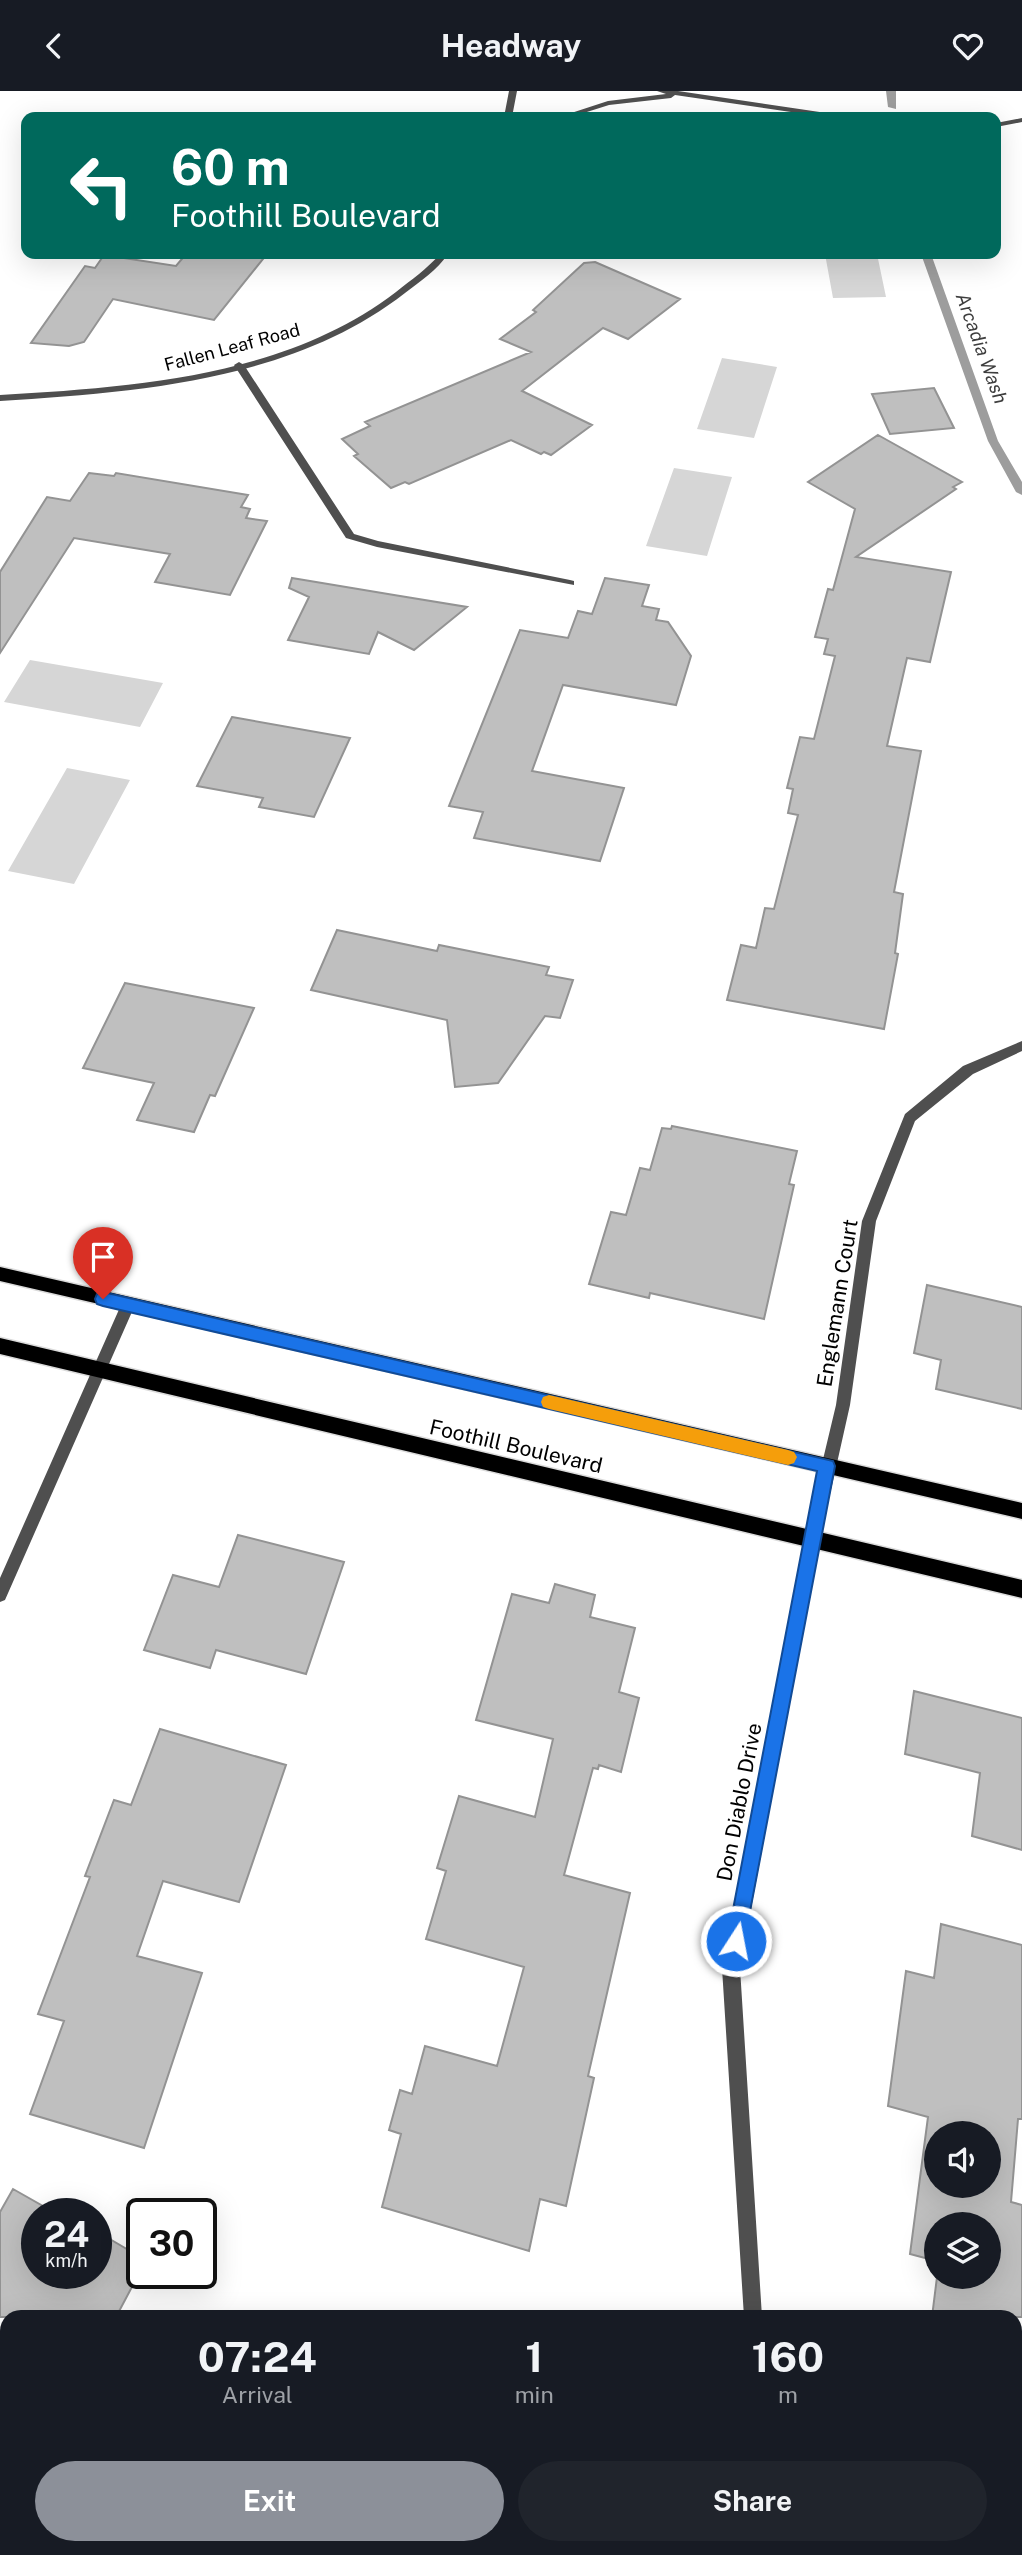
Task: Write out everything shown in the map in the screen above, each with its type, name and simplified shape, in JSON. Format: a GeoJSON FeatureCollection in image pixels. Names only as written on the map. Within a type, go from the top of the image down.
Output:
{"type":"FeatureCollection","features":[{"type":"Feature","properties":{"kind":"main road"},"geometry":{"type":"LineString","coordinates":[[0,1273],[128,1305],[1022,1511]]}},
{"type":"Feature","properties":{"kind":"main road","name":"Foothill Boulevard"},"geometry":{"type":"LineString","coordinates":[[0,1346],[100,1372],[1022,1589]]}},
{"type":"Feature","properties":{"kind":"street"},"geometry":{"type":"LineString","coordinates":[[509,112],[513,91]]}},
{"type":"Feature","properties":{"kind":"street"},"geometry":{"type":"LineString","coordinates":[[661,91],[804,112]]}},
{"type":"Feature","properties":{"kind":"street"},"geometry":{"type":"LineString","coordinates":[[579,112],[608,103],[683,95]]}},
{"type":"Feature","properties":{"kind":"street"},"geometry":{"type":"LineString","coordinates":[[1001,124],[1022,120]]}},
{"type":"Feature","properties":{"kind":"street","name":"Fallen Leaf Road"},"geometry":{"type":"LineString","coordinates":[[0,398],[101,392],[189,379],[239,365],[340,331],[397,299],[439,259]]}},
{"type":"Feature","properties":{"kind":"street"},"geometry":{"type":"LineString","coordinates":[[239,365],[350,536],[377,544],[570,583]]}},
{"type":"Feature","properties":{"kind":"street","name":"Englemann Court"},"geometry":{"type":"LineString","coordinates":[[827,1466],[843,1405],[869,1221],[910,1118],[968,1070],[1022,1046]]}},
{"type":"Feature","properties":{"kind":"street"},"geometry":{"type":"LineString","coordinates":[[0,1595],[128,1305]]}},
{"type":"Feature","properties":{"kind":"street","name":"Don Diablo Drive"},"geometry":{"type":"LineString","coordinates":[[753,2310],[731,1968],[827,1466]]}},
{"type":"Feature","properties":{"kind":"shaded area"},"geometry":{"type":"Polygon","coordinates":[[[826,259],[878,259],[886,297],[833,298],[826,259]]]}},
{"type":"Feature","properties":{"kind":"shaded area"},"geometry":{"type":"Polygon","coordinates":[[[722,358],[777,367],[754,438],[697,429],[722,358]]]}},
{"type":"Feature","properties":{"kind":"shaded area"},"geometry":{"type":"Polygon","coordinates":[[[674,468],[732,477],[707,556],[646,546],[674,468]]]}},
{"type":"Feature","properties":{"kind":"shaded area"},"geometry":{"type":"Polygon","coordinates":[[[30,660],[163,683],[140,727],[4,702],[30,660]]]}},
{"type":"Feature","properties":{"kind":"shaded area"},"geometry":{"type":"Polygon","coordinates":[[[67,768],[130,780],[74,884],[8,871],[67,768]]]}},
{"type":"Feature","properties":{"kind":"building"},"geometry":{"type":"Polygon","coordinates":[[[101,259],[130,259],[176,266],[182,259],[263,259],[214,320],[113,299],[84,342],[69,346],[31,343],[85,266],[95,268],[101,259]]]}},
{"type":"Feature","properties":{"kind":"building"},"geometry":{"type":"Polygon","coordinates":[[[595,262],[680,299],[628,339],[603,328],[522,391],[592,425],[551,455],[544,452],[541,454],[511,440],[409,484],[405,482],[391,488],[354,456],[358,454],[342,439],[370,426],[365,422],[531,352],[500,339],[536,312],[533,310],[584,263],[595,262]]]}},
{"type":"Feature","properties":{"kind":"building"},"geometry":{"type":"Polygon","coordinates":[[[934,388],[954,428],[890,434],[872,394],[934,388]]]}},
{"type":"Feature","properties":{"kind":"building"},"geometry":{"type":"Polygon","coordinates":[[[878,435],[962,482],[953,487],[956,489],[856,557],[951,572],[930,662],[907,658],[887,746],[921,751],[894,892],[903,894],[895,953],[898,954],[884,1029],[727,1000],[741,945],[756,948],[765,908],[774,909],[798,815],[788,813],[793,789],[787,788],[800,737],[814,739],[835,656],[824,654],[828,639],[815,637],[828,589],[833,590],[855,509],[808,482],[878,435]]]}},
{"type":"Feature","properties":{"kind":"building"},"geometry":{"type":"Polygon","coordinates":[[[89,473],[114,476],[116,473],[248,495],[241,507],[250,509],[246,518],[267,521],[230,595],[155,582],[170,554],[74,538],[0,653],[0,572],[47,497],[70,501],[89,473]]]}},
{"type":"Feature","properties":{"kind":"building"},"geometry":{"type":"Polygon","coordinates":[[[292,578],[467,607],[414,650],[378,632],[369,654],[288,640],[309,597],[289,588],[292,578]]]}},
{"type":"Feature","properties":{"kind":"building"},"geometry":{"type":"Polygon","coordinates":[[[605,578],[649,585],[642,606],[659,609],[656,620],[668,622],[691,656],[676,705],[563,685],[532,771],[624,788],[600,861],[474,838],[483,812],[449,806],[520,630],[568,638],[578,611],[592,614],[605,578]]]}},
{"type":"Feature","properties":{"kind":"building"},"geometry":{"type":"Polygon","coordinates":[[[232,717],[350,738],[314,817],[259,807],[263,798],[197,786],[232,717]]]}},
{"type":"Feature","properties":{"kind":"building"},"geometry":{"type":"Polygon","coordinates":[[[337,930],[437,951],[439,945],[549,967],[546,975],[573,980],[560,1018],[545,1016],[498,1083],[455,1087],[447,1020],[311,990],[337,930]]]}},
{"type":"Feature","properties":{"kind":"building"},"geometry":{"type":"Polygon","coordinates":[[[125,983],[254,1008],[215,1096],[210,1095],[194,1132],[137,1120],[154,1083],[83,1068],[125,983]]]}},
{"type":"Feature","properties":{"kind":"building"},"geometry":{"type":"Polygon","coordinates":[[[672,1126],[797,1151],[789,1184],[794,1185],[764,1319],[650,1293],[649,1298],[589,1284],[611,1212],[626,1215],[640,1168],[650,1170],[662,1128],[671,1129],[672,1126]]]}},
{"type":"Feature","properties":{"kind":"building"},"geometry":{"type":"Polygon","coordinates":[[[927,1285],[1022,1307],[1022,1409],[936,1389],[941,1360],[914,1353],[927,1285]]]}},
{"type":"Feature","properties":{"kind":"building"},"geometry":{"type":"Polygon","coordinates":[[[238,1535],[344,1562],[306,1674],[216,1650],[210,1668],[144,1650],[173,1575],[219,1587],[238,1535]]]}},
{"type":"Feature","properties":{"kind":"building"},"geometry":{"type":"Polygon","coordinates":[[[555,1584],[595,1595],[590,1617],[635,1628],[619,1692],[639,1698],[621,1772],[599,1765],[598,1769],[593,1768],[564,1875],[630,1893],[588,2076],[594,2078],[566,2206],[540,2199],[529,2251],[382,2207],[401,2134],[389,2130],[400,2090],[412,2094],[425,2046],[497,2066],[524,1967],[426,1939],[446,1871],[437,1868],[459,1796],[535,1817],[553,1739],[476,1720],[512,1594],[549,1603],[555,1584]]]}},
{"type":"Feature","properties":{"kind":"building"},"geometry":{"type":"Polygon","coordinates":[[[914,1691],[1022,1718],[1022,1850],[972,1836],[980,1773],[905,1754],[914,1691]]]}},
{"type":"Feature","properties":{"kind":"building"},"geometry":{"type":"Polygon","coordinates":[[[160,1729],[286,1765],[239,1902],[163,1881],[137,1956],[202,1973],[144,2148],[30,2114],[64,2021],[38,2014],[90,1877],[85,1876],[114,1800],[131,1805],[160,1729]]]}},
{"type":"Feature","properties":{"kind":"building"},"geometry":{"type":"Polygon","coordinates":[[[941,1924],[1022,1945],[1022,2119],[1018,2119],[1011,2202],[1022,2205],[1022,2310],[933,2310],[936,2289],[1001,2289],[1001,2212],[924,2212],[924,2258],[910,2254],[924,2147],[924,2198],[1001,2198],[1001,2121],[927,2121],[928,2117],[888,2106],[906,1971],[934,1978],[941,1924]]]}},
{"type":"Feature","properties":{"kind":"building"},"geometry":{"type":"Polygon","coordinates":[[[13,2189],[29,2198],[21,2198],[21,2289],[112,2289],[112,2240],[126,2249],[126,2289],[131,2289],[120,2310],[0,2310],[0,2212],[13,2189]]]}},
{"type":"Feature","properties":{"kind":"waterway","name":"Arcadia Wash"},"geometry":{"type":"LineString","coordinates":[[891,91],[893,107]]}},
{"type":"Feature","properties":{"kind":"waterway","name":"Arcadia Wash"},"geometry":{"type":"LineString","coordinates":[[928,259],[993,441],[1022,492]]}},
{"type":"Feature","properties":{"kind":"slow traffic"},"geometry":{"type":"LineString","coordinates":[[549,1402],[788,1457]]}},
{"type":"Feature","properties":{"kind":"route"},"geometry":{"type":"LineString","coordinates":[[103,1299],[827,1466],[736,1941]]}}]}
